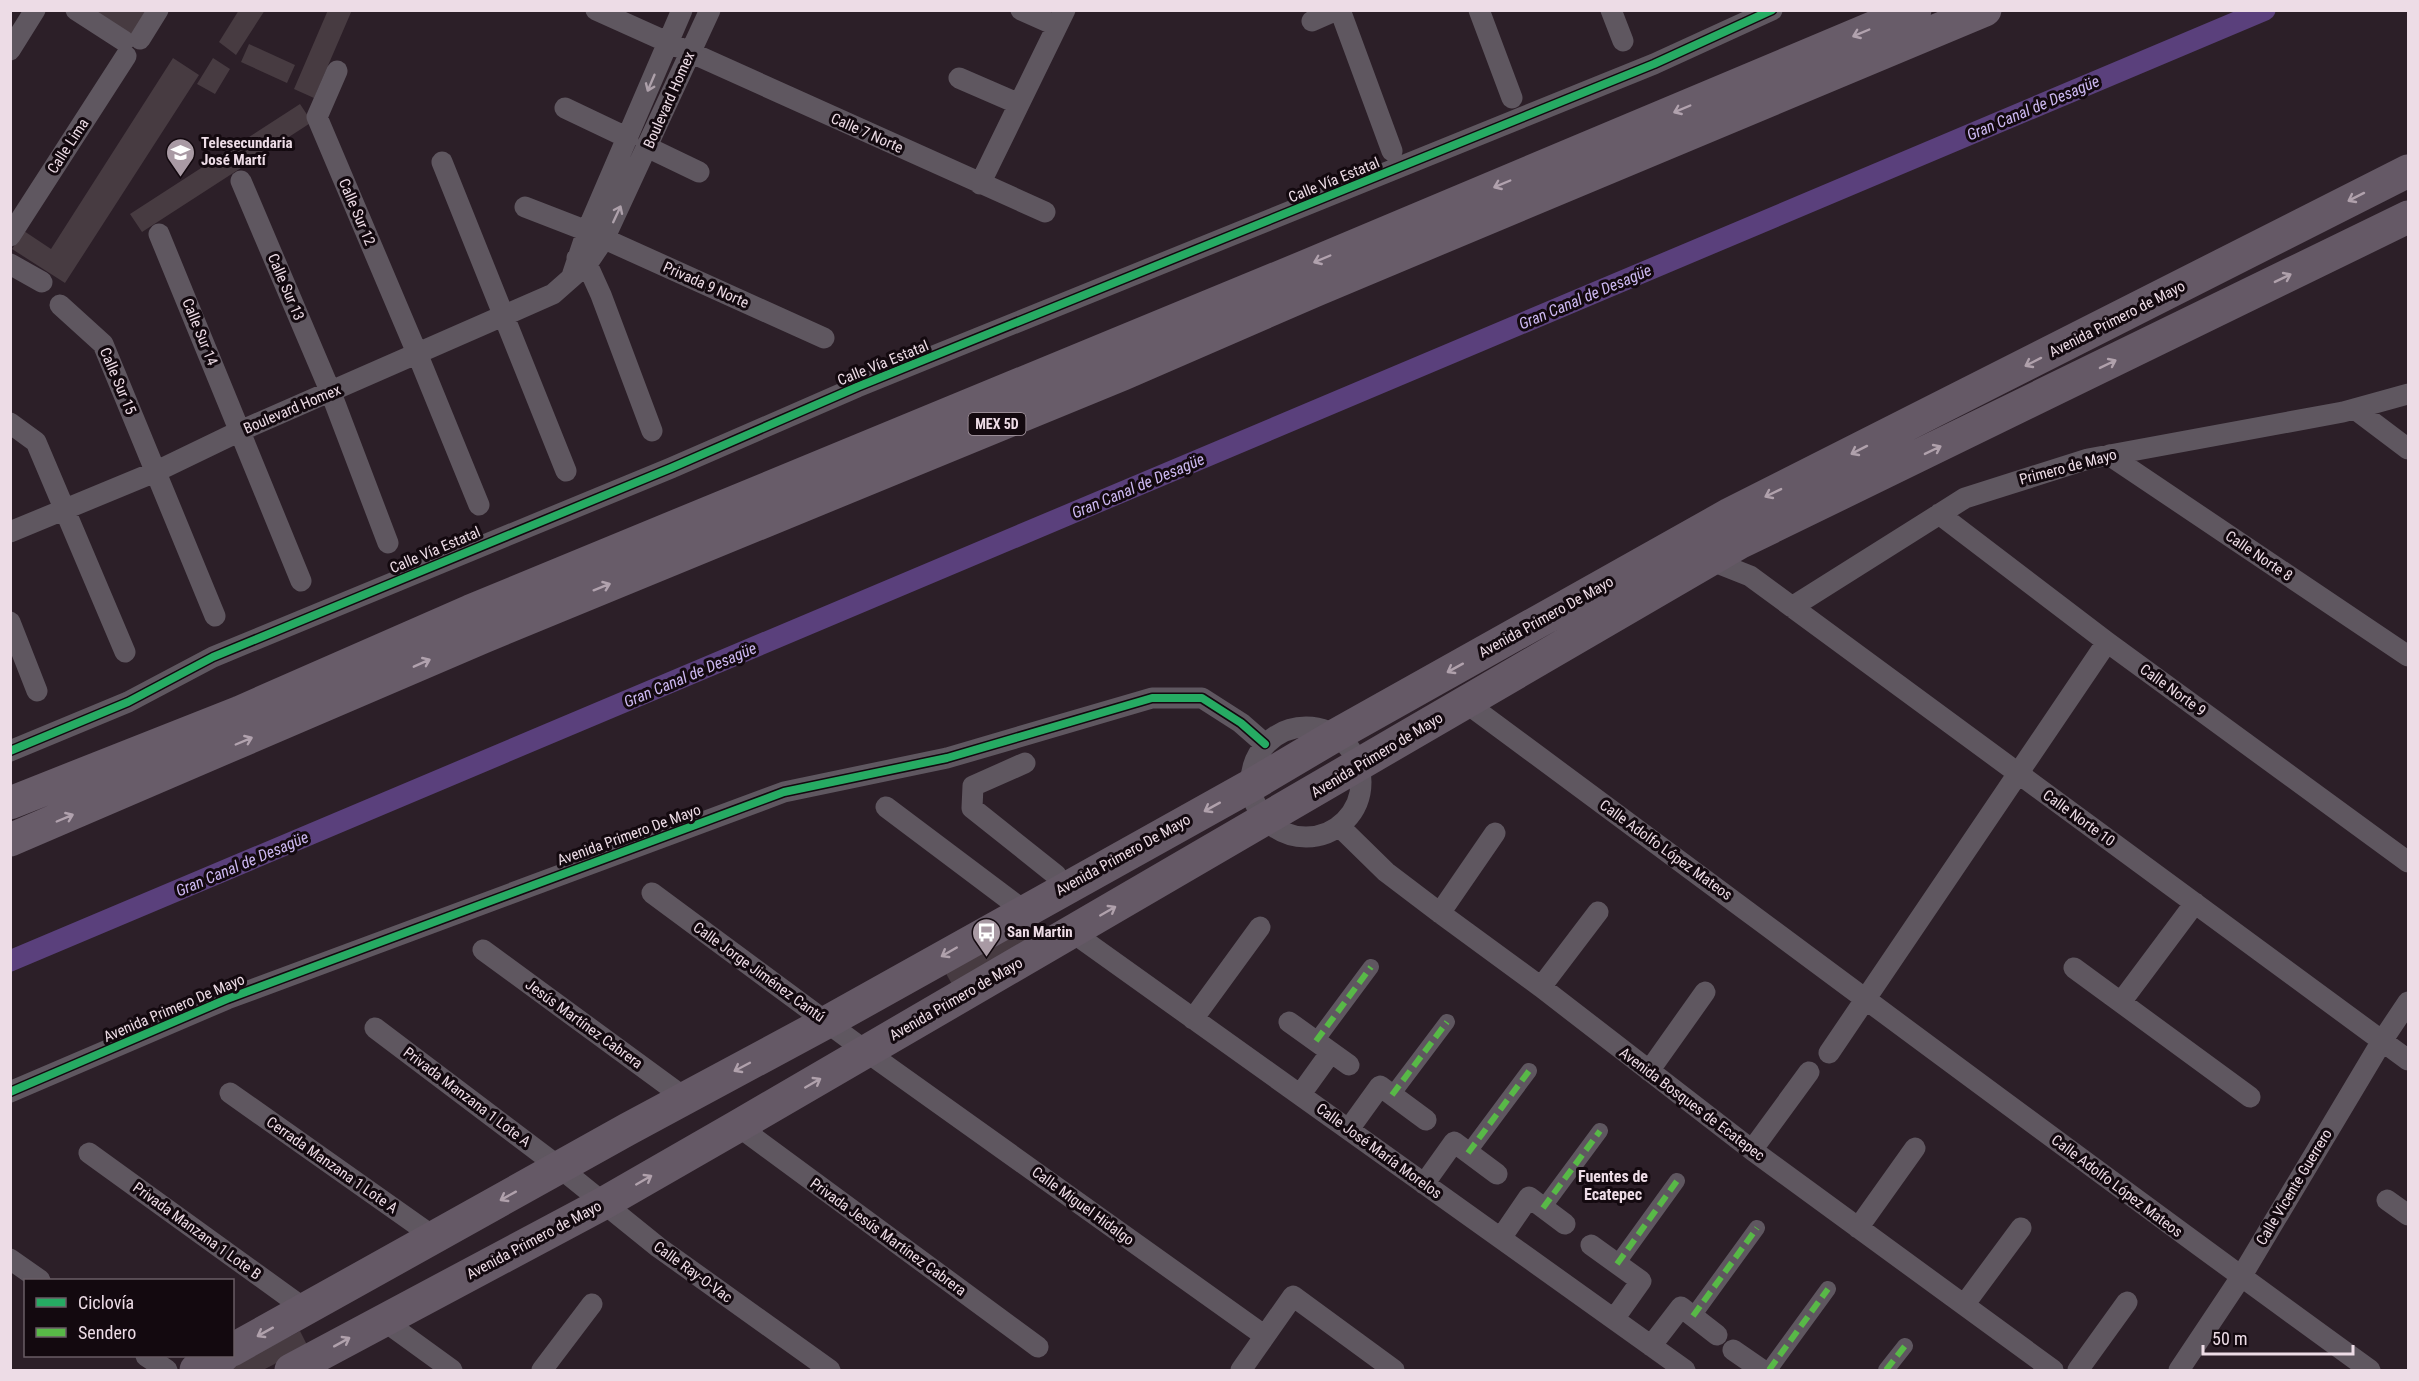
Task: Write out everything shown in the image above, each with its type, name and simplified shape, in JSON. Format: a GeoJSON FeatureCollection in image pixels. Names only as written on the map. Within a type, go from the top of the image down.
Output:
{"type":"FeatureCollection","features":[{"type":"Feature","properties":{"kind":"highway","name":"MEX 5D"},"geometry":{"type":"LineString","coordinates":[[10,803],[240,712],[470,611],[1304,267],[1915,10]]}},
{"type":"Feature","properties":{"kind":"highway","name":"MEX 5D"},"geometry":{"type":"LineString","coordinates":[[10,840],[494,632],[1123,374],[1316,290],[1985,10]]}},
{"type":"Feature","properties":{"kind":"highway","name":"Avenida Primero de Mayo"},"geometry":{"type":"LineString","coordinates":[[1834,481],[2409,171]]}},
{"type":"Feature","properties":{"kind":"highway"},"geometry":{"type":"LineString","coordinates":[[1834,481],[2409,217]]}},
{"type":"Feature","properties":{"kind":"highway","name":"Avenida Primero De Mayo"},"geometry":{"type":"LineString","coordinates":[[234,1349],[559,1167],[827,1022],[1023,910],[1250,786],[1336,735],[1735,529],[1834,481]]}},
{"type":"Feature","properties":{"kind":"highway","name":"Avenida Primero de Mayo"},"geometry":{"type":"LineString","coordinates":[[291,1371],[604,1203],[1359,766],[1465,702],[1697,549]]}},
{"type":"Feature","properties":{"kind":"highway"},"geometry":{"type":"LineString","coordinates":[[196,1371],[221,1357]]}},
{"type":"Feature","properties":{"kind":"street"},"geometry":{"type":"LineString","coordinates":[[13,40],[35,10]]}},
{"type":"Feature","properties":{"kind":"street"},"geometry":{"type":"LineString","coordinates":[[76,10],[130,46]]}},
{"type":"Feature","properties":{"kind":"street","name":"Calle Lima"},"geometry":{"type":"LineString","coordinates":[[10,236],[130,46],[158,10]]}},
{"type":"Feature","properties":{"kind":"street","name":"Calle 7 Norte"},"geometry":{"type":"LineString","coordinates":[[596,10],[1045,212]]}},
{"type":"Feature","properties":{"kind":"street","name":"Boulevard Homex"},"geometry":{"type":"LineString","coordinates":[[596,235],[628,138],[682,10]]}},
{"type":"Feature","properties":{"kind":"street","name":"Boulevard Homex"},"geometry":{"type":"LineString","coordinates":[[10,531],[155,472],[240,431],[505,317],[553,294],[571,280],[647,147],[710,10]]}},
{"type":"Feature","properties":{"kind":"street"},"geometry":{"type":"LineString","coordinates":[[980,184],[1061,18],[1021,10]]}},
{"type":"Feature","properties":{"kind":"street"},"geometry":{"type":"LineString","coordinates":[[1312,21],[1338,10],[1392,151]]}},
{"type":"Feature","properties":{"kind":"street"},"geometry":{"type":"LineString","coordinates":[[1479,10],[1512,98]]}},
{"type":"Feature","properties":{"kind":"street"},"geometry":{"type":"LineString","coordinates":[[1611,10],[1623,40]]}},
{"type":"Feature","properties":{"kind":"street","name":"Calle Vía Estatal"},"geometry":{"type":"LineString","coordinates":[[10,752],[128,702],[213,657],[682,463],[857,387],[1654,64],[1772,10]]}},
{"type":"Feature","properties":{"kind":"street","name":"Calle Sur 12"},"geometry":{"type":"LineString","coordinates":[[337,71],[317,117],[479,505]]}},
{"type":"Feature","properties":{"kind":"street"},"geometry":{"type":"LineString","coordinates":[[959,78],[1019,104]]}},
{"type":"Feature","properties":{"kind":"street"},"geometry":{"type":"LineString","coordinates":[[565,108],[628,138]]}},
{"type":"Feature","properties":{"kind":"street"},"geometry":{"type":"LineString","coordinates":[[647,147],[699,172]]}},
{"type":"Feature","properties":{"kind":"street"},"geometry":{"type":"LineString","coordinates":[[442,162],[566,471]]}},
{"type":"Feature","properties":{"kind":"street","name":"Calle Sur 13"},"geometry":{"type":"LineString","coordinates":[[241,181],[331,393],[388,543]]}},
{"type":"Feature","properties":{"kind":"street","name":"Privada 9 Norte"},"geometry":{"type":"LineString","coordinates":[[525,207],[596,235],[824,338]]}},
{"type":"Feature","properties":{"kind":"street","name":"Calle Sur 14"},"geometry":{"type":"LineString","coordinates":[[159,234],[301,581]]}},
{"type":"Feature","properties":{"kind":"street"},"geometry":{"type":"LineString","coordinates":[[582,261],[652,431]]}},
{"type":"Feature","properties":{"kind":"street"},"geometry":{"type":"LineString","coordinates":[[10,264],[42,282]]}},
{"type":"Feature","properties":{"kind":"street","name":"Calle Sur 15"},"geometry":{"type":"LineString","coordinates":[[60,305],[103,344],[215,616]]}},
{"type":"Feature","properties":{"kind":"street","name":"Primero de Mayo"},"geometry":{"type":"LineString","coordinates":[[1792,607],[1965,498],[2088,459],[2355,409],[2409,394]]}},
{"type":"Feature","properties":{"kind":"street"},"geometry":{"type":"LineString","coordinates":[[2355,409],[2409,449]]}},
{"type":"Feature","properties":{"kind":"street"},"geometry":{"type":"LineString","coordinates":[[10,423],[36,442],[125,652]]}},
{"type":"Feature","properties":{"kind":"street","name":"Calle Norte 8"},"geometry":{"type":"LineString","coordinates":[[2109,455],[2409,656]]}},
{"type":"Feature","properties":{"kind":"street","name":"Calle Norte 9"},"geometry":{"type":"LineString","coordinates":[[1939,514],[2107,642],[2409,862]]}},
{"type":"Feature","properties":{"kind":"street"},"geometry":{"type":"LineString","coordinates":[[1735,529],[1750,576]]}},
{"type":"Feature","properties":{"kind":"street","name":"Calle Norte 10"},"geometry":{"type":"LineString","coordinates":[[1697,549],[1750,576],[2409,1060]]}},
{"type":"Feature","properties":{"kind":"street"},"geometry":{"type":"LineString","coordinates":[[10,622],[38,691]]}},
{"type":"Feature","properties":{"kind":"street"},"geometry":{"type":"LineString","coordinates":[[1828,1053],[2107,642]]}},
{"type":"Feature","properties":{"kind":"street","name":"Avenida Primero De Mayo"},"geometry":{"type":"LineString","coordinates":[[10,1092],[227,999],[784,792],[947,758],[1152,698],[1202,698],[1241,723],[1265,744]]}},
{"type":"Feature","properties":{"kind":"street","name":"Calle Adolfo López Mateos"},"geometry":{"type":"LineString","coordinates":[[1465,702],[2370,1371]]}},
{"type":"Feature","properties":{"kind":"street"},"geometry":{"type":"LineString","coordinates":[[1306,726],[1336,735],[1345,742],[1359,766],[1361,789],[1354,810],[1340,827],[1314,838],[1287,835],[1265,820],[1259,812],[1250,786],[1256,756],[1277,734],[1291,728],[1306,726]]}},
{"type":"Feature","properties":{"kind":"street"},"geometry":{"type":"LineString","coordinates":[[1025,763],[973,786],[972,808],[1056,875],[1063,888]]}},
{"type":"Feature","properties":{"kind":"street"},"geometry":{"type":"LineString","coordinates":[[886,807],[1023,910]]}},
{"type":"Feature","properties":{"kind":"street","name":"Avenida Bosques de Ecatepec"},"geometry":{"type":"LineString","coordinates":[[1340,827],[1386,872],[1752,1150],[2053,1371]]}},
{"type":"Feature","properties":{"kind":"street"},"geometry":{"type":"LineString","coordinates":[[1440,913],[1496,833]]}},
{"type":"Feature","properties":{"kind":"street","name":"Calle Jorge Jiménez Cantú"},"geometry":{"type":"LineString","coordinates":[[652,893],[867,1052]]}},
{"type":"Feature","properties":{"kind":"street"},"geometry":{"type":"LineString","coordinates":[[2121,1002],[2195,903]]}},
{"type":"Feature","properties":{"kind":"street"},"geometry":{"type":"LineString","coordinates":[[1540,987],[1598,912]]}},
{"type":"Feature","properties":{"kind":"street"},"geometry":{"type":"LineString","coordinates":[[1194,1018],[1260,927]]}},
{"type":"Feature","properties":{"kind":"street","name":"Calle José María Morelos"},"geometry":{"type":"LineString","coordinates":[[1072,932],[1685,1371]]}},
{"type":"Feature","properties":{"kind":"street","name":"Jesús Martínez Cabrera"},"geometry":{"type":"LineString","coordinates":[[483,950],[685,1098]]}},
{"type":"Feature","properties":{"kind":"street"},"geometry":{"type":"LineString","coordinates":[[1300,1095],[1324,1047],[1371,967]]}},
{"type":"Feature","properties":{"kind":"street"},"geometry":{"type":"LineString","coordinates":[[2074,968],[2250,1097]]}},
{"type":"Feature","properties":{"kind":"street"},"geometry":{"type":"LineString","coordinates":[[1649,1071],[1706,992]]}},
{"type":"Feature","properties":{"kind":"street","name":"Calle Vicente Guerrero"},"geometry":{"type":"LineString","coordinates":[[2179,1371],[2241,1276],[2382,1041],[2409,1002]]}},
{"type":"Feature","properties":{"kind":"street"},"geometry":{"type":"LineString","coordinates":[[1289,1022],[1349,1065]]}},
{"type":"Feature","properties":{"kind":"street"},"geometry":{"type":"LineString","coordinates":[[1392,1095],[1447,1022]]}},
{"type":"Feature","properties":{"kind":"street","name":"Privada Manzana 1 Lote A"},"geometry":{"type":"LineString","coordinates":[[375,1028],[559,1167]]}},
{"type":"Feature","properties":{"kind":"street","name":"Calle Miguel Hidalgo"},"geometry":{"type":"LineString","coordinates":[[867,1052],[1265,1336]]}},
{"type":"Feature","properties":{"kind":"street"},"geometry":{"type":"LineString","coordinates":[[1468,1153],[1529,1071]]}},
{"type":"Feature","properties":{"kind":"street"},"geometry":{"type":"LineString","coordinates":[[1752,1150],[1809,1072]]}},
{"type":"Feature","properties":{"kind":"street"},"geometry":{"type":"LineString","coordinates":[[1349,1130],[1380,1086],[1426,1120]]}},
{"type":"Feature","properties":{"kind":"street","name":"Cerrada Manzana 1 Lote A"},"geometry":{"type":"LineString","coordinates":[[230,1093],[434,1238]]}},
{"type":"Feature","properties":{"kind":"street","name":"Privada Jesús Martínez Cabrera"},"geometry":{"type":"LineString","coordinates":[[738,1126],[1038,1347]]}},
{"type":"Feature","properties":{"kind":"street"},"geometry":{"type":"LineString","coordinates":[[1543,1208],[1600,1131]]}},
{"type":"Feature","properties":{"kind":"street"},"geometry":{"type":"LineString","coordinates":[[1424,1184],[1454,1142],[1497,1174]]}},
{"type":"Feature","properties":{"kind":"street"},"geometry":{"type":"LineString","coordinates":[[1858,1228],[1916,1148]]}},
{"type":"Feature","properties":{"kind":"street","name":"Privada Manzana 1 Lote B"},"geometry":{"type":"LineString","coordinates":[[89,1153],[305,1310]]}},
{"type":"Feature","properties":{"kind":"street","name":"Calle Ray-O-Vac"},"geometry":{"type":"LineString","coordinates":[[559,1167],[658,1247],[831,1371]]}},
{"type":"Feature","properties":{"kind":"street"},"geometry":{"type":"LineString","coordinates":[[1617,1264],[1677,1181]]}},
{"type":"Feature","properties":{"kind":"street"},"geometry":{"type":"LineString","coordinates":[[1501,1238],[1529,1197],[1565,1224]]}},
{"type":"Feature","properties":{"kind":"street"},"geometry":{"type":"LineString","coordinates":[[2387,1200],[2409,1215]]}},
{"type":"Feature","properties":{"kind":"street"},"geometry":{"type":"LineString","coordinates":[[1693,1316],[1757,1228]]}},
{"type":"Feature","properties":{"kind":"street"},"geometry":{"type":"LineString","coordinates":[[1964,1305],[2021,1228]]}},
{"type":"Feature","properties":{"kind":"street"},"geometry":{"type":"LineString","coordinates":[[1591,1245],[1641,1281],[1614,1319]]}},
{"type":"Feature","properties":{"kind":"street"},"geometry":{"type":"LineString","coordinates":[[10,1259],[37,1279]]}},
{"type":"Feature","properties":{"kind":"street"},"geometry":{"type":"LineString","coordinates":[[1733,1350],[1758,1369],[1828,1289]]}},
{"type":"Feature","properties":{"kind":"street"},"geometry":{"type":"LineString","coordinates":[[1241,1371],[1293,1296],[1394,1371]]}},
{"type":"Feature","properties":{"kind":"street"},"geometry":{"type":"LineString","coordinates":[[2078,1371],[2127,1302]]}},
{"type":"Feature","properties":{"kind":"street"},"geometry":{"type":"LineString","coordinates":[[542,1371],[592,1304]]}},
{"type":"Feature","properties":{"kind":"street"},"geometry":{"type":"LineString","coordinates":[[1652,1346],[1681,1307],[1717,1335]]}},
{"type":"Feature","properties":{"kind":"street"},"geometry":{"type":"LineString","coordinates":[[383,1320],[452,1371]]}},
{"type":"Feature","properties":{"kind":"street"},"geometry":{"type":"LineString","coordinates":[[1887,1371],[1905,1347]]}},
{"type":"Feature","properties":{"kind":"street"},"geometry":{"type":"LineString","coordinates":[[147,1357],[166,1371]]}},
{"type":"Feature","properties":{"kind":"building"},"geometry":{"type":"Polygon","coordinates":[[[90,10],[150,10],[134,37],[90,10]]]}},
{"type":"Feature","properties":{"kind":"building"},"geometry":{"type":"Polygon","coordinates":[[[239,10],[265,10],[236,55],[219,42],[239,10]]]}},
{"type":"Feature","properties":{"kind":"building"},"geometry":{"type":"Polygon","coordinates":[[[328,10],[352,10],[314,98],[294,89],[328,10]]]}},
{"type":"Feature","properties":{"kind":"building"},"geometry":{"type":"Polygon","coordinates":[[[249,44],[295,65],[287,83],[241,62],[249,44]]]}},
{"type":"Feature","properties":{"kind":"building"},"geometry":{"type":"Polygon","coordinates":[[[173,58],[199,75],[65,283],[12,249],[24,231],[51,249],[173,58]]]}},
{"type":"Feature","properties":{"kind":"building"},"geometry":{"type":"Polygon","coordinates":[[[213,58],[230,69],[215,94],[197,84],[213,58]]]}},
{"type":"Feature","properties":{"kind":"building"},"geometry":{"type":"Polygon","coordinates":[[[300,104],[312,122],[142,232],[130,214],[300,104]]]}},
{"type":"Feature","properties":{"kind":"building"},"geometry":{"type":"Polygon","coordinates":[[[1030,922],[1039,938],[953,986],[944,970],[1030,922]]]}},
{"type":"Feature","properties":{"kind":"building"},"geometry":{"type":"Polygon","coordinates":[[[300,1331],[308,1347],[263,1370],[226,1370],[300,1331]]]}},
{"type":"Feature","properties":{"kind":"waterway","name":"Gran Canal de Desagüe"},"geometry":{"type":"LineString","coordinates":[[10,961],[2265,10]]}},
{"type":"Feature","properties":{"kind":"marked path"},"geometry":{"type":"LineString","coordinates":[[1316,1041],[1371,967]]}},
{"type":"Feature","properties":{"kind":"marked path"},"geometry":{"type":"LineString","coordinates":[[1392,1095],[1447,1022]]}},
{"type":"Feature","properties":{"kind":"marked path"},"geometry":{"type":"LineString","coordinates":[[1468,1153],[1529,1071]]}},
{"type":"Feature","properties":{"kind":"marked path"},"geometry":{"type":"LineString","coordinates":[[1543,1208],[1600,1131]]}},
{"type":"Feature","properties":{"kind":"marked path"},"geometry":{"type":"LineString","coordinates":[[1617,1264],[1677,1181]]}},
{"type":"Feature","properties":{"kind":"marked path"},"geometry":{"type":"LineString","coordinates":[[1693,1316],[1757,1228]]}},
{"type":"Feature","properties":{"kind":"marked path"},"geometry":{"type":"LineString","coordinates":[[1769,1370],[1828,1289]]}},
{"type":"Feature","properties":{"kind":"marked path"},"geometry":{"type":"LineString","coordinates":[[1886,1370],[1905,1346]]}},
{"type":"Feature","properties":{"kind":"cycle path"},"geometry":{"type":"LineString","coordinates":[[10,751],[128,702],[213,657],[671,468],[857,387],[1654,64],[1772,10]]}},
{"type":"Feature","properties":{"kind":"cycle path"},"geometry":{"type":"LineString","coordinates":[[10,1092],[227,999],[784,792],[947,758],[1152,698],[1202,698],[1241,723],[1265,744]]}},
{"type":"Feature","properties":{"kind":"place","name":"Telesecundaria José Martí"},"geometry":{"type":"Point","coordinates":[180,178]}},
{"type":"Feature","properties":{"kind":"place","name":"San Martin"},"geometry":{"type":"Point","coordinates":[986,958]}},
{"type":"Feature","properties":{"kind":"district","name":"Fuentes de Ecatepec"},"geometry":{"type":"Point","coordinates":[1613,1185]}}]}
